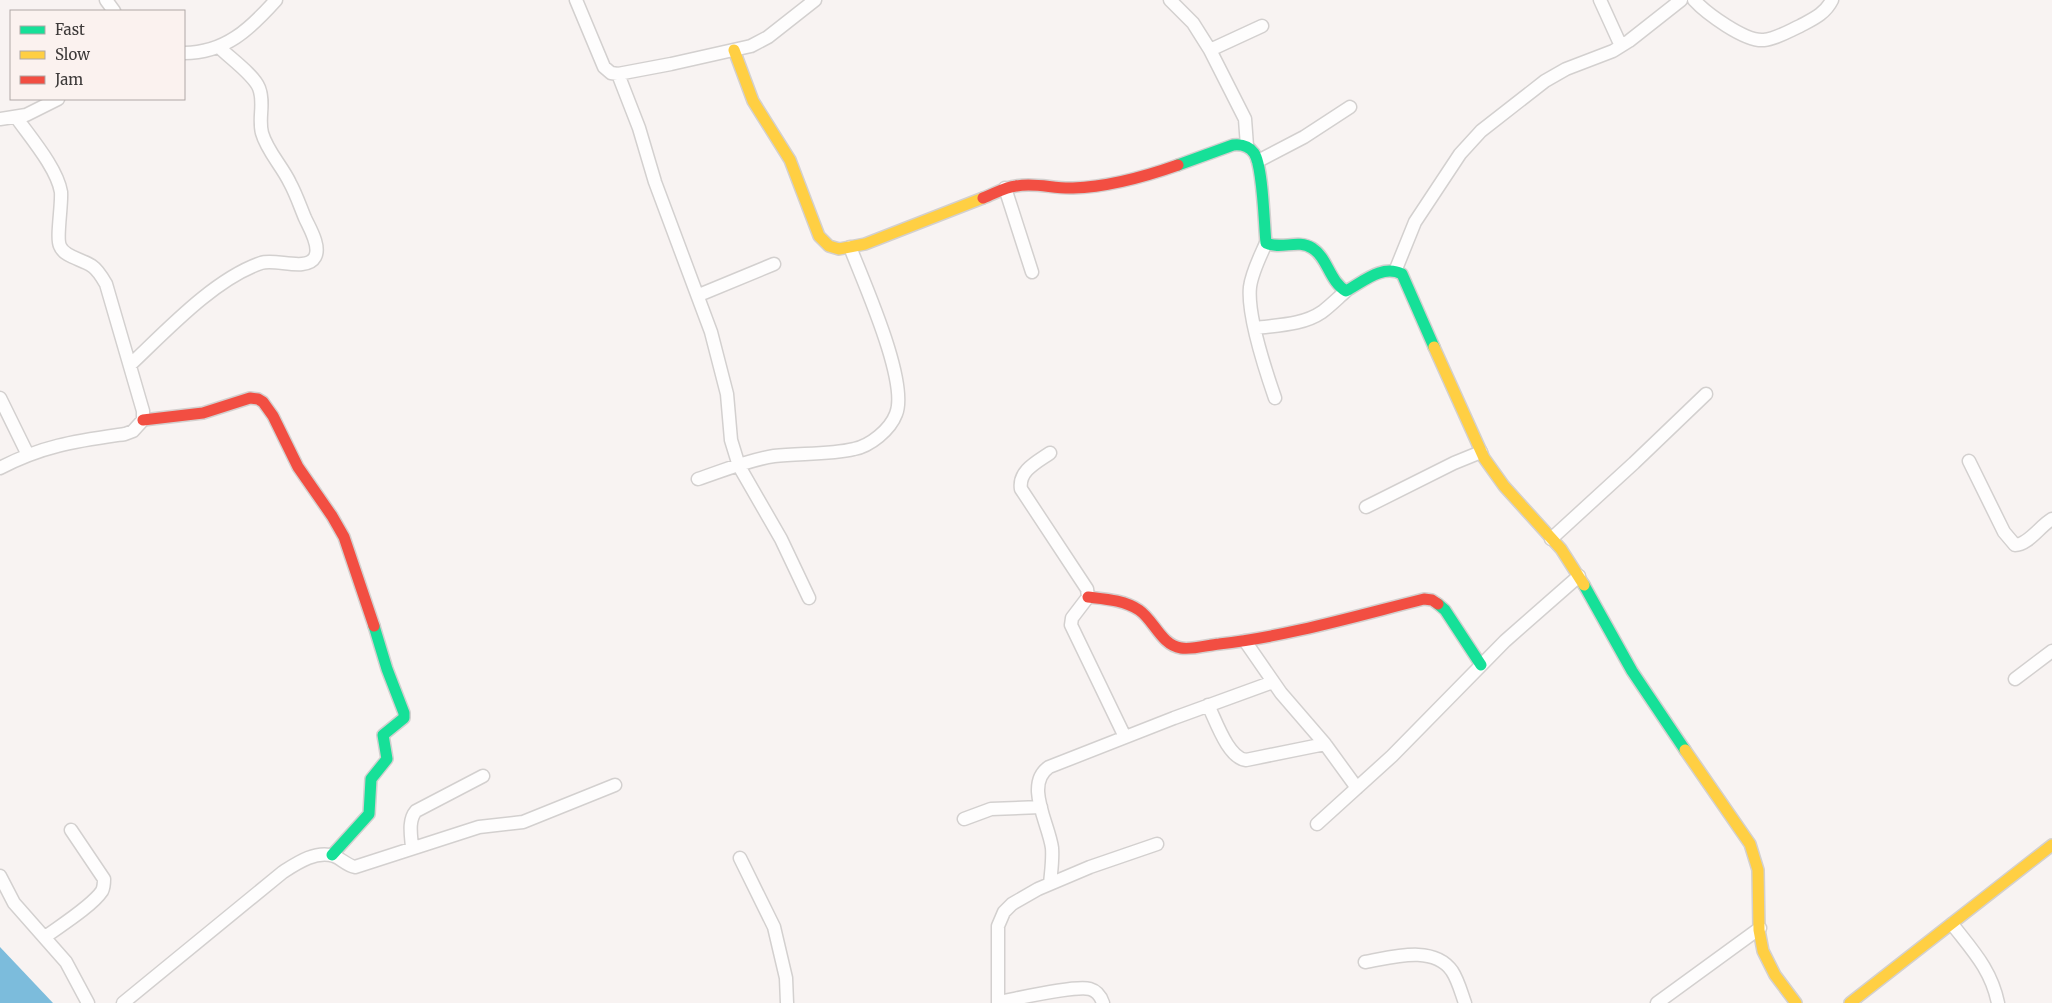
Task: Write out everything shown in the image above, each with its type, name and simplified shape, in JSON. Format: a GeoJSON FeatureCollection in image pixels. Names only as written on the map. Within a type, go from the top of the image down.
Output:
{"type":"FeatureCollection","features":[{"type":"Feature","properties":{"kind":"street"},"geometry":{"type":"LineString","coordinates":[[185,53],[196,53],[220,48],[244,32],[276,0]]}},
{"type":"Feature","properties":{"kind":"street"},"geometry":{"type":"LineString","coordinates":[[576,0],[604,68],[611,73],[618,74],[750,46],[768,37],[815,0]]}},
{"type":"Feature","properties":{"kind":"street"},"geometry":{"type":"LineString","coordinates":[[1170,0],[1193,24],[1210,50],[1244,119],[1247,146]]}},
{"type":"Feature","properties":{"kind":"street"},"geometry":{"type":"LineString","coordinates":[[1600,0],[1622,46]]}},
{"type":"Feature","properties":{"kind":"street"},"geometry":{"type":"LineString","coordinates":[[1396,269],[1415,222],[1460,154],[1481,131],[1545,81],[1566,69],[1622,46],[1681,0]]}},
{"type":"Feature","properties":{"kind":"street"},"geometry":{"type":"LineString","coordinates":[[1694,0],[1710,14],[1741,33],[1752,39],[1763,40],[1775,37],[1819,16],[1827,10],[1832,0]]}},
{"type":"Feature","properties":{"kind":"street"},"geometry":{"type":"LineString","coordinates":[[1210,50],[1262,26]]}},
{"type":"Feature","properties":{"kind":"street"},"geometry":{"type":"LineString","coordinates":[[130,365],[189,310],[236,275],[265,262],[302,264],[309,263],[315,257],[317,249],[313,236],[291,183],[262,133],[263,110],[259,87],[220,48]]}},
{"type":"Feature","properties":{"kind":"street"},"geometry":{"type":"LineString","coordinates":[[734,50],[753,102],[790,160],[819,236],[825,244],[832,248],[850,247],[895,234],[1005,188],[1027,183],[1075,188],[1137,179],[1233,144],[1247,146],[1254,153],[1258,161],[1266,243],[1250,288],[1251,303],[1275,398]]}},
{"type":"Feature","properties":{"kind":"street"},"geometry":{"type":"LineString","coordinates":[[618,74],[639,128],[655,182],[699,295],[711,332],[727,394],[732,440],[739,466],[781,539],[809,598]]}},
{"type":"Feature","properties":{"kind":"street"},"geometry":{"type":"LineString","coordinates":[[0,120],[39,109],[56,100]]}},
{"type":"Feature","properties":{"kind":"street"},"geometry":{"type":"LineString","coordinates":[[1258,161],[1304,137],[1350,106]]}},
{"type":"Feature","properties":{"kind":"street"},"geometry":{"type":"LineString","coordinates":[[16,117],[56,178],[60,190],[62,209],[58,240],[60,247],[66,253],[92,266],[100,273],[106,284],[143,411],[143,420]]}},
{"type":"Feature","properties":{"kind":"street"},"geometry":{"type":"LineString","coordinates":[[1005,188],[1032,272]]}},
{"type":"Feature","properties":{"kind":"street"},"geometry":{"type":"LineString","coordinates":[[1266,243],[1271,246],[1301,244],[1310,246],[1318,252],[1337,284],[1346,291]]}},
{"type":"Feature","properties":{"kind":"street"},"geometry":{"type":"LineString","coordinates":[[698,480],[772,457],[854,449],[868,444],[878,437],[890,424],[897,413],[896,375],[878,319],[850,247]]}},
{"type":"Feature","properties":{"kind":"street"},"geometry":{"type":"LineString","coordinates":[[699,295],[774,264]]}},
{"type":"Feature","properties":{"kind":"street"},"geometry":{"type":"LineString","coordinates":[[1256,328],[1310,319],[1322,312],[1346,291],[1378,273],[1396,269],[1402,274],[1481,452],[1496,478],[1551,539],[1579,576],[1639,681],[1750,844],[1760,873],[1760,928],[1765,957],[1796,1003]]}},
{"type":"Feature","properties":{"kind":"street"},"geometry":{"type":"LineString","coordinates":[[1551,539],[1706,394]]}},
{"type":"Feature","properties":{"kind":"street"},"geometry":{"type":"LineString","coordinates":[[0,398],[28,454]]}},
{"type":"Feature","properties":{"kind":"street"},"geometry":{"type":"LineString","coordinates":[[0,468],[28,454],[59,444],[125,434],[133,431],[143,420],[210,412],[249,398],[260,399],[265,404],[293,460],[337,523],[343,536],[365,597],[386,671],[404,713],[404,718],[383,735],[387,759],[371,779],[369,814],[332,856]]}},
{"type":"Feature","properties":{"kind":"street"},"geometry":{"type":"LineString","coordinates":[[1366,506],[1454,463],[1481,452]]}},
{"type":"Feature","properties":{"kind":"street"},"geometry":{"type":"LineString","coordinates":[[1050,453],[1029,467],[1022,476],[1020,482],[1021,489],[1087,589],[1088,596],[1072,618],[1071,625],[1125,737]]}},
{"type":"Feature","properties":{"kind":"street"},"geometry":{"type":"LineString","coordinates":[[1969,461],[2004,532],[2014,545],[2022,543],[2052,520]]}},
{"type":"Feature","properties":{"kind":"street"},"geometry":{"type":"LineString","coordinates":[[1317,824],[1392,756],[1505,641],[1579,576]]}},
{"type":"Feature","properties":{"kind":"street"},"geometry":{"type":"LineString","coordinates":[[1088,596],[1134,607],[1144,614],[1162,638],[1171,645],[1181,648],[1245,641],[1377,612],[1424,599],[1432,600],[1445,610],[1481,664]]}},
{"type":"Feature","properties":{"kind":"street"},"geometry":{"type":"LineString","coordinates":[[1245,641],[1273,682],[1325,744],[1357,788]]}},
{"type":"Feature","properties":{"kind":"street"},"geometry":{"type":"LineString","coordinates":[[2015,679],[2052,651]]}},
{"type":"Feature","properties":{"kind":"street"},"geometry":{"type":"LineString","coordinates":[[1050,884],[1052,848],[1041,807],[1038,785],[1038,778],[1042,772],[1049,767],[1125,737],[1273,682]]}},
{"type":"Feature","properties":{"kind":"street"},"geometry":{"type":"LineString","coordinates":[[1208,705],[1228,746],[1235,756],[1240,759],[1246,760],[1325,744]]}},
{"type":"Feature","properties":{"kind":"street"},"geometry":{"type":"LineString","coordinates":[[412,847],[412,815],[416,811],[483,776]]}},
{"type":"Feature","properties":{"kind":"street"},"geometry":{"type":"LineString","coordinates":[[123,1003],[283,872],[298,862],[314,856],[332,856],[348,866],[355,867],[412,847],[479,827],[523,822],[615,785]]}},
{"type":"Feature","properties":{"kind":"street"},"geometry":{"type":"LineString","coordinates":[[964,819],[991,809],[1041,807]]}},
{"type":"Feature","properties":{"kind":"street"},"geometry":{"type":"LineString","coordinates":[[45,937],[94,900],[104,885],[104,879],[71,830]]}},
{"type":"Feature","properties":{"kind":"street"},"geometry":{"type":"LineString","coordinates":[[1103,1003],[1097,993],[1089,989],[1068,990],[998,1002],[998,926],[1004,912],[1012,904],[1050,884],[1090,867],[1157,844]]}},
{"type":"Feature","properties":{"kind":"street"},"geometry":{"type":"LineString","coordinates":[[1850,1003],[2052,845]]}},
{"type":"Feature","properties":{"kind":"street"},"geometry":{"type":"LineString","coordinates":[[740,858],[774,927],[786,978],[787,1003]]}},
{"type":"Feature","properties":{"kind":"street"},"geometry":{"type":"LineString","coordinates":[[0,876],[14,903],[66,962],[88,1003]]}},
{"type":"Feature","properties":{"kind":"street"},"geometry":{"type":"LineString","coordinates":[[1952,924],[1980,960],[1994,984],[1998,1003]]}},
{"type":"Feature","properties":{"kind":"street"},"geometry":{"type":"LineString","coordinates":[[1658,1003],[1760,928]]}},
{"type":"Feature","properties":{"kind":"street"},"geometry":{"type":"LineString","coordinates":[[1364,962],[1412,954],[1436,960],[1450,968],[1465,1003]]}},
{"type":"Feature","properties":{"kind":"water"},"geometry":{"type":"Polygon","coordinates":[[[0,947],[53,1003],[0,1003],[0,947]]]}},
{"type":"Feature","properties":{"kind":"traffic: fast"},"geometry":{"type":"LineString","coordinates":[[1178,165],[1233,145],[1248,147],[1254,153],[1259,170],[1266,243],[1272,245],[1307,245],[1317,252],[1340,287],[1346,291],[1373,275],[1387,271],[1395,271],[1402,274],[1434,347]]}},
{"type":"Feature","properties":{"kind":"traffic: fast"},"geometry":{"type":"LineString","coordinates":[[1584,585],[1632,671],[1685,750]]}},
{"type":"Feature","properties":{"kind":"traffic: fast"},"geometry":{"type":"LineString","coordinates":[[1438,604],[1445,610],[1481,665]]}},
{"type":"Feature","properties":{"kind":"traffic: fast"},"geometry":{"type":"LineString","coordinates":[[332,855],[369,814],[371,779],[387,759],[383,735],[404,718],[404,713],[387,669],[374,626]]}},
{"type":"Feature","properties":{"kind":"traffic: slow"},"geometry":{"type":"LineString","coordinates":[[734,50],[753,101],[790,160],[819,236],[829,246],[839,249],[865,244],[983,198]]}},
{"type":"Feature","properties":{"kind":"traffic: slow"},"geometry":{"type":"LineString","coordinates":[[1434,347],[1484,458],[1504,486],[1561,549],[1584,585]]}},
{"type":"Feature","properties":{"kind":"traffic: slow"},"geometry":{"type":"LineString","coordinates":[[1685,750],[1750,844],[1758,870],[1759,930],[1763,951],[1775,975],[1796,1003]]}},
{"type":"Feature","properties":{"kind":"traffic: slow"},"geometry":{"type":"LineString","coordinates":[[1850,1003],[2052,845]]}},
{"type":"Feature","properties":{"kind":"traffic: jam"},"geometry":{"type":"LineString","coordinates":[[983,198],[1008,188],[1023,185],[1073,188],[1113,183],[1178,165]]}},
{"type":"Feature","properties":{"kind":"traffic: jam"},"geometry":{"type":"LineString","coordinates":[[143,420],[203,413],[250,398],[263,402],[273,416],[298,467],[332,516],[344,537],[374,626]]}},
{"type":"Feature","properties":{"kind":"traffic: jam"},"geometry":{"type":"LineString","coordinates":[[1088,597],[1114,600],[1139,610],[1168,642],[1181,648],[1195,648],[1297,631],[1424,599],[1432,600],[1438,604]]}}]}
